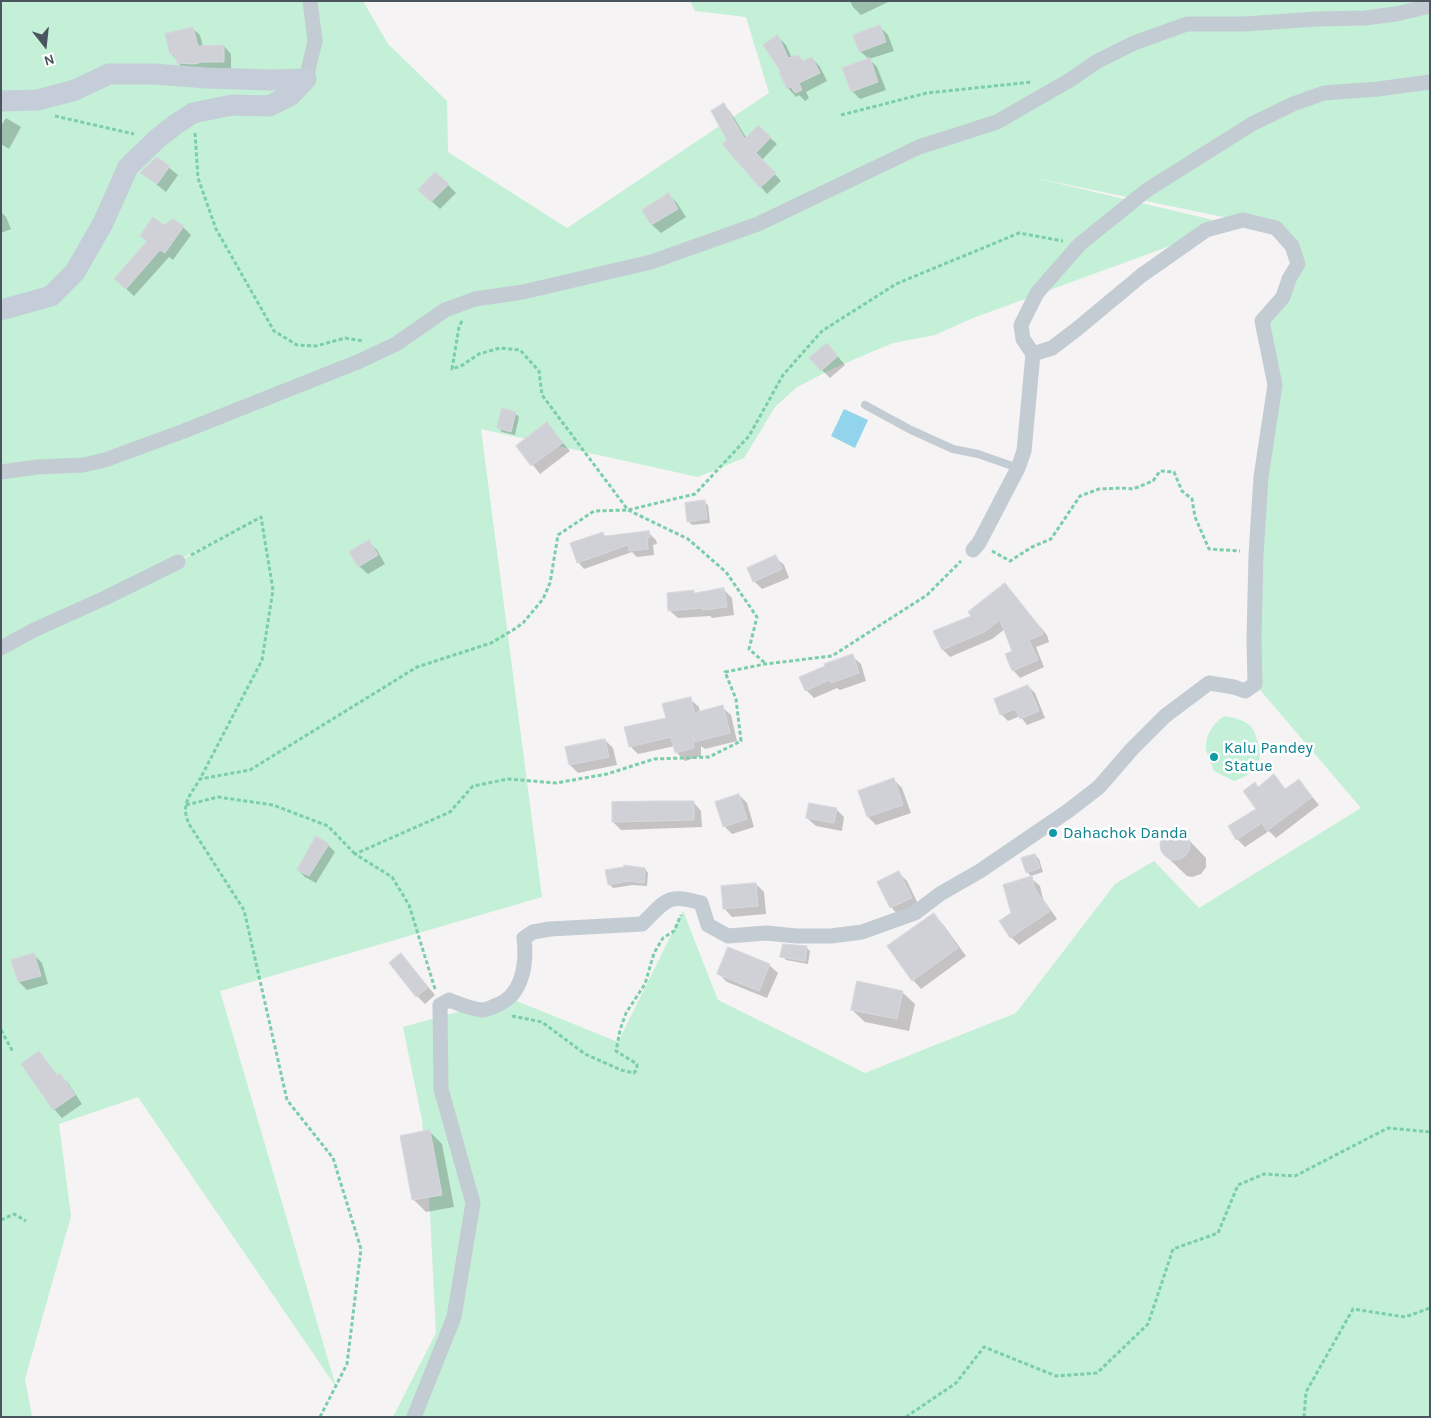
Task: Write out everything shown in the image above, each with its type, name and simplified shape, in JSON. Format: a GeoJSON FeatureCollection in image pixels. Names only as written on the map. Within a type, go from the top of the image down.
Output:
{"type":"FeatureCollection","features":[{"type":"Feature","properties":{"kind":"street"},"geometry":{"type":"LineString","coordinates":[[1,310],[51,296],[76,272],[103,223],[128,167],[157,139],[193,113],[232,105],[269,106],[291,95],[306,79],[315,41],[310,1]]}},
{"type":"Feature","properties":{"kind":"street"},"geometry":{"type":"LineString","coordinates":[[1,472],[37,466],[83,465],[105,460],[360,361],[396,344],[445,310],[475,299],[523,292],[651,262],[758,224],[919,147],[997,122],[1070,80],[1096,62],[1134,43],[1187,24],[1244,24],[1365,18],[1396,14],[1430,6]]}},
{"type":"Feature","properties":{"kind":"street"},"geometry":{"type":"LineString","coordinates":[[1,101],[38,100],[75,90],[109,74],[153,74],[271,80],[306,79]]}},
{"type":"Feature","properties":{"kind":"street"},"geometry":{"type":"LineString","coordinates":[[976,547],[1018,468],[1024,451],[1033,354],[1023,338],[1021,325],[1037,293],[1080,244],[1147,190],[1252,124],[1293,104],[1324,93],[1378,89],[1430,82]]}},
{"type":"Feature","properties":{"kind":"street"},"geometry":{"type":"LineString","coordinates":[[414,1417],[454,1317],[473,1204],[441,1088],[440,1005],[448,1000],[484,1010],[504,1002],[516,991],[526,955],[524,938],[533,932],[566,927],[642,924],[664,902],[679,898],[701,903],[708,925],[728,936],[766,933],[797,936],[831,936],[862,932],[915,913],[940,894],[980,871],[1068,811],[1099,787],[1132,749],[1165,716],[1200,688],[1209,683],[1234,687],[1245,691],[1255,684],[1256,554],[1261,477],[1275,385],[1262,321],[1283,297],[1289,280],[1298,264],[1292,246],[1276,228],[1242,220],[1206,230],[1142,275],[1078,329],[1052,348],[1033,354]]}},
{"type":"Feature","properties":{"kind":"street"},"geometry":{"type":"LineString","coordinates":[[1,648],[34,630],[178,562]]}},
{"type":"Feature","properties":{"kind":"lane"},"geometry":{"type":"LineString","coordinates":[[865,405],[911,430],[953,449],[978,454],[1018,468]]}},
{"type":"Feature","properties":{"kind":"path"},"geometry":{"type":"LineString","coordinates":[[842,115],[927,92],[1037,82]]}},
{"type":"Feature","properties":{"kind":"path"},"geometry":{"type":"LineString","coordinates":[[193,113],[198,178],[216,229],[274,331],[297,345],[316,346],[345,338],[364,341]]}},
{"type":"Feature","properties":{"kind":"path"},"geometry":{"type":"LineString","coordinates":[[48,114],[157,139]]}},
{"type":"Feature","properties":{"kind":"path"},"geometry":{"type":"LineString","coordinates":[[200,779],[250,770],[417,667],[491,644],[523,623],[543,599],[550,583],[558,536],[594,511],[628,510],[695,494],[749,436],[783,375],[822,331],[896,284],[1019,233],[1080,244]]}},
{"type":"Feature","properties":{"kind":"path"},"geometry":{"type":"LineString","coordinates":[[475,299],[459,327],[452,369],[461,366],[479,354],[500,348],[520,350],[539,371],[542,395],[628,510],[688,539],[726,572],[757,617],[749,648],[765,664]]}},
{"type":"Feature","properties":{"kind":"path"},"geometry":{"type":"LineString","coordinates":[[355,854],[450,812],[473,786],[508,778],[556,783],[606,774],[654,759],[709,757],[741,741],[736,699],[725,672],[765,664],[832,656],[927,595],[976,547],[1010,561],[1032,547],[1051,539],[1080,496],[1099,489],[1133,489],[1153,481],[1160,471],[1174,472],[1182,491],[1192,499],[1195,517],[1209,549],[1256,554]]}},
{"type":"Feature","properties":{"kind":"path"},"geometry":{"type":"LineString","coordinates":[[178,562],[261,517],[273,590],[262,660],[185,805],[184,814],[244,910],[287,1100],[333,1158],[360,1249],[348,1364],[320,1417]]}},
{"type":"Feature","properties":{"kind":"path"},"geometry":{"type":"LineString","coordinates":[[185,805],[218,797],[273,805],[328,826],[355,854],[392,876],[409,905],[440,1005]]}},
{"type":"Feature","properties":{"kind":"path"},"geometry":{"type":"LineString","coordinates":[[484,1010],[542,1022],[585,1054],[621,1070],[634,1072],[637,1069],[637,1064],[616,1051],[620,1030],[626,1013],[645,984],[654,953],[663,938],[674,931],[688,899]]}},
{"type":"Feature","properties":{"kind":"path"},"geometry":{"type":"LineString","coordinates":[[1,1030],[13,1052]]}},
{"type":"Feature","properties":{"kind":"path"},"geometry":{"type":"LineString","coordinates":[[906,1417],[956,1383],[984,1347],[1056,1376],[1097,1373],[1148,1324],[1173,1249],[1218,1233],[1238,1185],[1264,1174],[1295,1176],[1388,1128],[1430,1132]]}},
{"type":"Feature","properties":{"kind":"path"},"geometry":{"type":"LineString","coordinates":[[1,1220],[14,1214],[26,1221]]}},
{"type":"Feature","properties":{"kind":"path"},"geometry":{"type":"LineString","coordinates":[[1304,1417],[1306,1392],[1353,1309],[1405,1318],[1430,1308]]}},
{"type":"Feature","properties":{"kind":"green space"},"geometry":{"type":"Polygon","coordinates":[[[1,1],[363,1],[388,44],[447,101],[448,152],[567,228],[769,93],[746,17],[695,11],[690,1],[1430,1],[1430,1417],[393,1417],[436,1333],[430,1213],[422,1120],[403,1027],[509,998],[618,1042],[683,911],[718,1000],[865,1073],[1016,1013],[1115,884],[1154,861],[1199,908],[1361,808],[1255,684],[1256,555],[1275,385],[1262,321],[1298,264],[1276,228],[1031,177],[1230,224],[973,318],[935,335],[893,343],[834,368],[797,387],[775,407],[744,458],[698,477],[481,429],[542,897],[220,991],[336,1387],[138,1097],[59,1124],[71,1216],[25,1379],[32,1417],[1,1417],[1,1]],[[225,536],[142,579],[178,562],[225,536]]]}},
{"type":"Feature","properties":{"kind":"green space"},"geometry":{"type":"Polygon","coordinates":[[[1225,716],[1240,720],[1250,726],[1254,732],[1260,755],[1257,766],[1253,771],[1234,781],[1214,771],[1206,749],[1207,739],[1211,730],[1225,716]]]}},
{"type":"Feature","properties":{"kind":"water"},"geometry":{"type":"Polygon","coordinates":[[[844,409],[868,420],[855,448],[831,436],[844,409]]]}},
{"type":"Feature","properties":{"kind":"building"},"geometry":{"type":"Polygon","coordinates":[[[880,25],[886,42],[859,52],[853,35],[880,25]]]}},
{"type":"Feature","properties":{"kind":"building"},"geometry":{"type":"Polygon","coordinates":[[[193,27],[198,46],[224,45],[224,62],[177,63],[174,54],[170,55],[165,34],[193,27]]]}},
{"type":"Feature","properties":{"kind":"building"},"geometry":{"type":"Polygon","coordinates":[[[778,35],[788,58],[798,55],[803,61],[812,57],[820,73],[799,83],[802,90],[795,93],[791,87],[787,89],[779,73],[781,72],[763,45],[778,35]]]}},
{"type":"Feature","properties":{"kind":"building"},"geometry":{"type":"Polygon","coordinates":[[[870,58],[878,82],[851,92],[842,68],[870,58]]]}},
{"type":"Feature","properties":{"kind":"building"},"geometry":{"type":"Polygon","coordinates":[[[724,103],[745,139],[758,125],[771,137],[756,153],[776,173],[760,188],[722,144],[727,140],[711,111],[724,103]]]}},
{"type":"Feature","properties":{"kind":"building"},"geometry":{"type":"Polygon","coordinates":[[[157,157],[170,166],[157,184],[140,173],[157,157]]]}},
{"type":"Feature","properties":{"kind":"building"},"geometry":{"type":"Polygon","coordinates":[[[435,172],[449,184],[431,202],[418,190],[435,172]]]}},
{"type":"Feature","properties":{"kind":"building"},"geometry":{"type":"Polygon","coordinates":[[[669,193],[678,209],[651,225],[642,210],[669,193]]]}},
{"type":"Feature","properties":{"kind":"building"},"geometry":{"type":"Polygon","coordinates":[[[153,217],[164,225],[173,219],[184,226],[165,253],[160,250],[126,289],[114,279],[147,241],[140,236],[153,217]]]}},
{"type":"Feature","properties":{"kind":"building"},"geometry":{"type":"Polygon","coordinates":[[[827,343],[838,356],[821,371],[809,358],[827,343]]]}},
{"type":"Feature","properties":{"kind":"building"},"geometry":{"type":"Polygon","coordinates":[[[502,408],[516,412],[511,432],[497,428],[502,408]]]}},
{"type":"Feature","properties":{"kind":"building"},"geometry":{"type":"Polygon","coordinates":[[[547,422],[563,443],[531,466],[516,446],[547,422]]]}},
{"type":"Feature","properties":{"kind":"building"},"geometry":{"type":"Polygon","coordinates":[[[705,500],[707,519],[687,522],[685,503],[705,500]]]}},
{"type":"Feature","properties":{"kind":"building"},"geometry":{"type":"Polygon","coordinates":[[[649,531],[650,537],[647,538],[648,549],[629,551],[628,545],[577,563],[570,543],[603,532],[604,536],[649,531]]]}},
{"type":"Feature","properties":{"kind":"building"},"geometry":{"type":"Polygon","coordinates":[[[369,540],[378,555],[358,567],[349,552],[369,540]]]}},
{"type":"Feature","properties":{"kind":"building"},"geometry":{"type":"Polygon","coordinates":[[[776,555],[782,569],[753,582],[747,568],[776,555]]]}},
{"type":"Feature","properties":{"kind":"building"},"geometry":{"type":"Polygon","coordinates":[[[1005,583],[1039,626],[1043,634],[1029,640],[1038,660],[1012,671],[1005,654],[1012,651],[1000,620],[984,632],[942,650],[933,631],[971,616],[968,612],[1005,583]]]}},
{"type":"Feature","properties":{"kind":"building"},"geometry":{"type":"Polygon","coordinates":[[[724,588],[727,607],[668,611],[667,593],[694,590],[694,593],[724,588]]]}},
{"type":"Feature","properties":{"kind":"building"},"geometry":{"type":"Polygon","coordinates":[[[853,654],[859,673],[831,683],[829,680],[805,691],[799,677],[825,666],[824,664],[853,654]]]}},
{"type":"Feature","properties":{"kind":"building"},"geometry":{"type":"Polygon","coordinates":[[[1028,685],[1039,711],[1020,719],[1015,709],[1000,715],[994,699],[1028,685]]]}},
{"type":"Feature","properties":{"kind":"building"},"geometry":{"type":"Polygon","coordinates":[[[691,697],[694,713],[723,705],[730,733],[695,742],[693,736],[694,748],[675,753],[671,737],[629,747],[624,727],[666,718],[662,704],[691,697]]]}},
{"type":"Feature","properties":{"kind":"building"},"geometry":{"type":"Polygon","coordinates":[[[605,739],[609,757],[569,765],[565,747],[605,739]]]}},
{"type":"Feature","properties":{"kind":"building"},"geometry":{"type":"Polygon","coordinates":[[[1274,774],[1285,789],[1299,779],[1312,797],[1267,831],[1262,823],[1236,840],[1228,826],[1256,809],[1243,791],[1255,782],[1258,787],[1274,774]]]}},
{"type":"Feature","properties":{"kind":"building"},"geometry":{"type":"Polygon","coordinates":[[[894,778],[903,805],[867,817],[858,791],[894,778]]]}},
{"type":"Feature","properties":{"kind":"building"},"geometry":{"type":"Polygon","coordinates":[[[739,794],[747,819],[723,827],[715,802],[739,794]]]}},
{"type":"Feature","properties":{"kind":"building"},"geometry":{"type":"Polygon","coordinates":[[[694,801],[694,820],[612,822],[612,802],[694,801]]]}},
{"type":"Feature","properties":{"kind":"building"},"geometry":{"type":"Polygon","coordinates":[[[809,803],[837,808],[834,823],[806,818],[809,803]]]}},
{"type":"Feature","properties":{"kind":"building"},"geometry":{"type":"Polygon","coordinates":[[[1175,830],[1186,834],[1190,845],[1186,856],[1175,860],[1164,856],[1160,845],[1164,834],[1175,830]]]}},
{"type":"Feature","properties":{"kind":"building"},"geometry":{"type":"Polygon","coordinates":[[[316,836],[329,844],[309,876],[297,870],[316,836]]]}},
{"type":"Feature","properties":{"kind":"building"},"geometry":{"type":"Polygon","coordinates":[[[1035,854],[1040,868],[1026,873],[1021,858],[1035,854]]]}},
{"type":"Feature","properties":{"kind":"building"},"geometry":{"type":"Polygon","coordinates":[[[624,865],[645,868],[644,883],[628,881],[608,885],[605,870],[624,867],[624,865]]]}},
{"type":"Feature","properties":{"kind":"building"},"geometry":{"type":"Polygon","coordinates":[[[899,871],[912,898],[890,908],[877,882],[899,871]]]}},
{"type":"Feature","properties":{"kind":"building"},"geometry":{"type":"Polygon","coordinates":[[[1032,876],[1035,889],[1050,911],[1010,938],[999,921],[1011,913],[1003,885],[1032,876]]]}},
{"type":"Feature","properties":{"kind":"building"},"geometry":{"type":"Polygon","coordinates":[[[756,883],[758,906],[723,909],[721,886],[756,883]]]}},
{"type":"Feature","properties":{"kind":"building"},"geometry":{"type":"Polygon","coordinates":[[[934,913],[958,948],[912,981],[887,946],[934,913]]]}},
{"type":"Feature","properties":{"kind":"building"},"geometry":{"type":"Polygon","coordinates":[[[783,944],[807,946],[805,961],[780,957],[783,944]]]}},
{"type":"Feature","properties":{"kind":"building"},"geometry":{"type":"Polygon","coordinates":[[[728,947],[770,964],[759,991],[717,974],[728,947]]]}},
{"type":"Feature","properties":{"kind":"building"},"geometry":{"type":"Polygon","coordinates":[[[34,953],[41,976],[18,982],[11,960],[34,953]]]}},
{"type":"Feature","properties":{"kind":"building"},"geometry":{"type":"Polygon","coordinates":[[[401,953],[428,987],[416,997],[389,963],[401,953]]]}},
{"type":"Feature","properties":{"kind":"building"},"geometry":{"type":"Polygon","coordinates":[[[857,981],[903,991],[897,1019],[851,1010],[857,981]]]}},
{"type":"Feature","properties":{"kind":"building"},"geometry":{"type":"Polygon","coordinates":[[[39,1051],[57,1075],[60,1073],[75,1095],[53,1110],[21,1064],[39,1051]]]}},
{"type":"Feature","properties":{"kind":"building"},"geometry":{"type":"Polygon","coordinates":[[[430,1130],[442,1195],[412,1200],[400,1136],[430,1130]]]}},
{"type":"Feature","properties":{"kind":"place","name":"Kalu Pandey Statue"},"geometry":{"type":"Point","coordinates":[1214,757]}},
{"type":"Feature","properties":{"kind":"place","name":"Dahachok Danda"},"geometry":{"type":"Point","coordinates":[1053,833]}}]}
